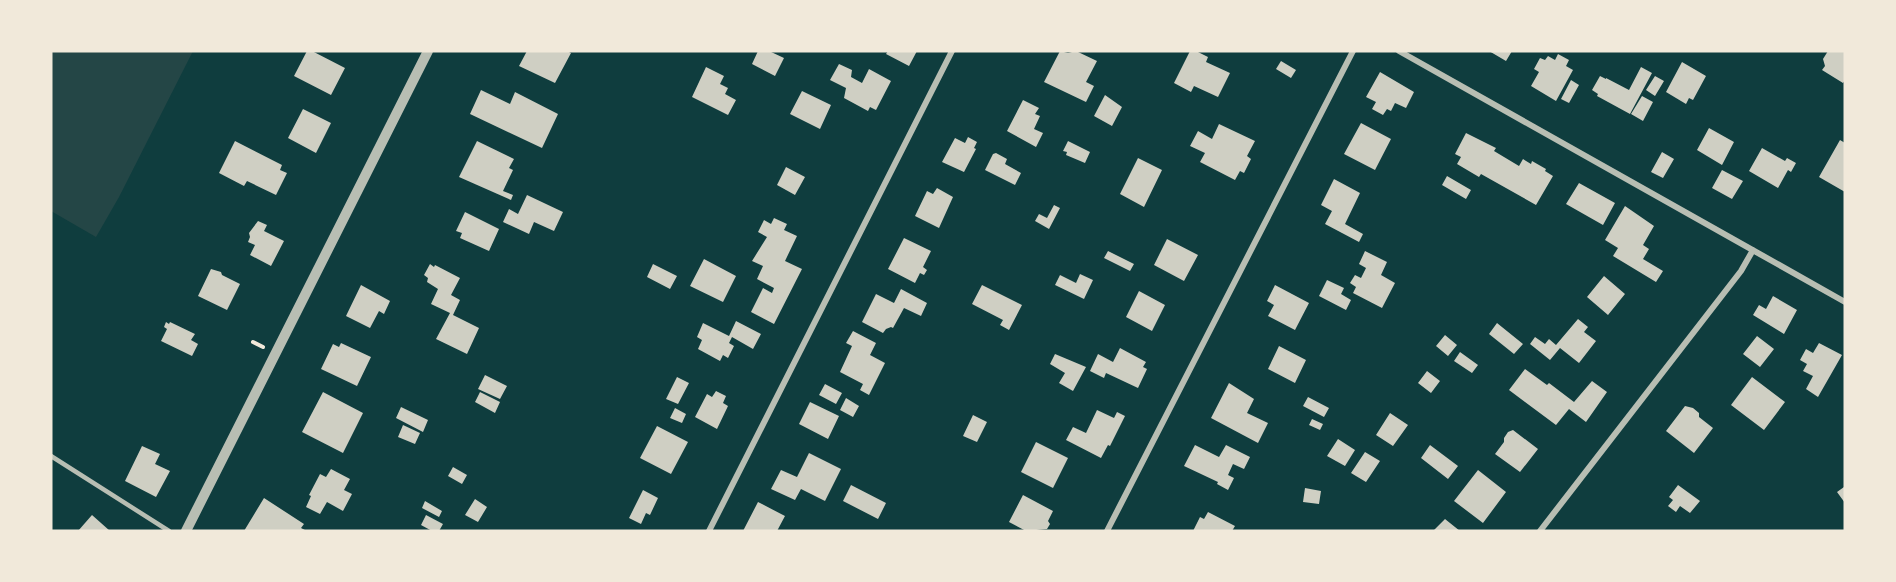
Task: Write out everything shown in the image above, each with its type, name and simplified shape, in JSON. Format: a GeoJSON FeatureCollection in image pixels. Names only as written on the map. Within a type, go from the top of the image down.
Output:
{"type":"FeatureCollection","features":[{"type":"Feature","properties":{"kind":"street"},"geometry":{"type":"LineString","coordinates":[[186,531],[428,51]]}},
{"type":"Feature","properties":{"kind":"street"},"geometry":{"type":"LineString","coordinates":[[709,531],[952,51]]}},
{"type":"Feature","properties":{"kind":"street"},"geometry":{"type":"LineString","coordinates":[[1107,531],[1353,51]]}},
{"type":"Feature","properties":{"kind":"street"},"geometry":{"type":"LineString","coordinates":[[1399,51],[1845,302]]}},
{"type":"Feature","properties":{"kind":"street"},"geometry":{"type":"LineString","coordinates":[[1540,531],[1741,271],[1753,250]]}},
{"type":"Feature","properties":{"kind":"lane"},"geometry":{"type":"LineString","coordinates":[[51,456],[169,531]]}},
{"type":"Feature","properties":{"kind":"shaded area"},"geometry":{"type":"Polygon","coordinates":[[[51,51],[193,51],[119,197],[96,237],[51,211],[51,51]]]}},
{"type":"Feature","properties":{"kind":"building"},"geometry":{"type":"Polygon","coordinates":[[[307,51],[312,51],[345,68],[331,95],[294,76],[307,51]]]}},
{"type":"Feature","properties":{"kind":"building"},"geometry":{"type":"Polygon","coordinates":[[[527,51],[567,51],[571,53],[555,83],[519,66],[527,51]]]}},
{"type":"Feature","properties":{"kind":"building"},"geometry":{"type":"Polygon","coordinates":[[[758,51],[769,51],[784,58],[775,76],[752,64],[758,51]]]}},
{"type":"Feature","properties":{"kind":"building"},"geometry":{"type":"Polygon","coordinates":[[[888,51],[917,51],[909,66],[886,54],[888,51]]]}},
{"type":"Feature","properties":{"kind":"building"},"geometry":{"type":"Polygon","coordinates":[[[1060,51],[1068,53],[1076,51],[1097,61],[1086,82],[1094,86],[1086,102],[1044,82],[1060,51]]]}},
{"type":"Feature","properties":{"kind":"building"},"geometry":{"type":"Polygon","coordinates":[[[1190,51],[1196,51],[1208,57],[1206,62],[1230,73],[1218,97],[1194,86],[1191,92],[1174,83],[1190,51]]]}},
{"type":"Feature","properties":{"kind":"building"},"geometry":{"type":"Polygon","coordinates":[[[1489,51],[1512,51],[1506,61],[1489,51]]]}},
{"type":"Feature","properties":{"kind":"building"},"geometry":{"type":"Polygon","coordinates":[[[1828,51],[1845,51],[1845,80],[1843,83],[1822,70],[1825,66],[1823,59],[1828,51]]]}},
{"type":"Feature","properties":{"kind":"building"},"geometry":{"type":"Polygon","coordinates":[[[1558,54],[1569,60],[1566,66],[1573,70],[1556,101],[1531,86],[1539,72],[1534,69],[1540,58],[1545,60],[1548,56],[1555,60],[1558,54]]]}},
{"type":"Feature","properties":{"kind":"building"},"geometry":{"type":"Polygon","coordinates":[[[1281,61],[1296,70],[1291,78],[1276,69],[1281,61]]]}},
{"type":"Feature","properties":{"kind":"building"},"geometry":{"type":"Polygon","coordinates":[[[1682,62],[1706,76],[1693,100],[1689,98],[1686,104],[1666,92],[1682,62]]]}},
{"type":"Feature","properties":{"kind":"building"},"geometry":{"type":"Polygon","coordinates":[[[839,64],[852,70],[851,77],[862,83],[869,69],[891,81],[876,110],[870,107],[868,111],[844,98],[846,88],[830,80],[839,64]]]}},
{"type":"Feature","properties":{"kind":"building"},"geometry":{"type":"Polygon","coordinates":[[[706,67],[724,76],[720,84],[728,88],[725,94],[736,100],[728,115],[692,97],[706,67]]]}},
{"type":"Feature","properties":{"kind":"building"},"geometry":{"type":"Polygon","coordinates":[[[1641,67],[1652,73],[1630,114],[1597,96],[1598,94],[1592,90],[1600,76],[1629,90],[1641,67]]]}},
{"type":"Feature","properties":{"kind":"building"},"geometry":{"type":"Polygon","coordinates":[[[1380,72],[1414,92],[1406,108],[1395,103],[1391,111],[1387,109],[1383,115],[1372,109],[1376,102],[1366,97],[1380,72]]]}},
{"type":"Feature","properties":{"kind":"building"},"geometry":{"type":"Polygon","coordinates":[[[1655,76],[1664,81],[1655,96],[1646,90],[1655,76]]]}},
{"type":"Feature","properties":{"kind":"building"},"geometry":{"type":"Polygon","coordinates":[[[1571,80],[1579,85],[1569,103],[1561,99],[1571,80]]]}},
{"type":"Feature","properties":{"kind":"building"},"geometry":{"type":"Polygon","coordinates":[[[481,90],[510,104],[515,92],[558,114],[542,148],[470,114],[481,90]]]}},
{"type":"Feature","properties":{"kind":"building"},"geometry":{"type":"Polygon","coordinates":[[[802,91],[831,105],[820,129],[790,114],[802,91]]]}},
{"type":"Feature","properties":{"kind":"building"},"geometry":{"type":"Polygon","coordinates":[[[1105,95],[1122,107],[1112,126],[1094,116],[1105,95]]]}},
{"type":"Feature","properties":{"kind":"building"},"geometry":{"type":"Polygon","coordinates":[[[1642,96],[1653,102],[1643,121],[1631,114],[1642,96]]]}},
{"type":"Feature","properties":{"kind":"building"},"geometry":{"type":"Polygon","coordinates":[[[1023,100],[1039,108],[1035,114],[1040,116],[1034,129],[1043,133],[1036,147],[1007,131],[1023,100]]]}},
{"type":"Feature","properties":{"kind":"building"},"geometry":{"type":"Polygon","coordinates":[[[303,109],[331,123],[316,153],[288,138],[303,109]]]}},
{"type":"Feature","properties":{"kind":"building"},"geometry":{"type":"Polygon","coordinates":[[[1361,123],[1391,139],[1375,170],[1344,154],[1361,123]]]}},
{"type":"Feature","properties":{"kind":"building"},"geometry":{"type":"Polygon","coordinates":[[[1219,124],[1255,141],[1247,156],[1251,159],[1244,173],[1240,171],[1235,180],[1200,162],[1205,153],[1190,146],[1198,131],[1212,139],[1219,124]]]}},
{"type":"Feature","properties":{"kind":"building"},"geometry":{"type":"Polygon","coordinates":[[[1709,128],[1734,142],[1722,165],[1697,150],[1709,128]]]}},
{"type":"Feature","properties":{"kind":"building"},"geometry":{"type":"Polygon","coordinates":[[[1466,133],[1496,148],[1494,151],[1519,166],[1523,159],[1531,164],[1532,161],[1553,176],[1536,205],[1481,174],[1479,177],[1457,164],[1461,157],[1455,154],[1466,133]]]}},
{"type":"Feature","properties":{"kind":"building"},"geometry":{"type":"Polygon","coordinates":[[[968,137],[977,142],[974,148],[976,149],[964,172],[942,162],[955,138],[965,143],[968,137]]]}},
{"type":"Feature","properties":{"kind":"building"},"geometry":{"type":"Polygon","coordinates":[[[1840,140],[1845,143],[1845,192],[1819,177],[1840,140]]]}},
{"type":"Feature","properties":{"kind":"building"},"geometry":{"type":"Polygon","coordinates":[[[235,141],[282,165],[280,170],[287,173],[276,195],[247,181],[244,186],[219,173],[235,141]]]}},
{"type":"Feature","properties":{"kind":"building"},"geometry":{"type":"Polygon","coordinates":[[[477,141],[514,159],[509,168],[513,170],[503,191],[513,195],[511,200],[459,177],[477,141]]]}},
{"type":"Feature","properties":{"kind":"building"},"geometry":{"type":"Polygon","coordinates":[[[1068,141],[1090,152],[1085,163],[1066,155],[1067,152],[1063,151],[1068,141]]]}},
{"type":"Feature","properties":{"kind":"building"},"geometry":{"type":"Polygon","coordinates":[[[1762,148],[1785,161],[1787,158],[1796,163],[1791,172],[1788,170],[1778,188],[1749,171],[1762,148]]]}},
{"type":"Feature","properties":{"kind":"building"},"geometry":{"type":"Polygon","coordinates":[[[1662,152],[1674,159],[1663,178],[1651,172],[1662,152]]]}},
{"type":"Feature","properties":{"kind":"building"},"geometry":{"type":"Polygon","coordinates":[[[996,153],[1007,159],[1005,164],[1021,173],[1015,185],[985,170],[993,154],[996,153]]]}},
{"type":"Feature","properties":{"kind":"building"},"geometry":{"type":"Polygon","coordinates":[[[1138,158],[1162,170],[1144,207],[1120,194],[1138,158]]]}},
{"type":"Feature","properties":{"kind":"building"},"geometry":{"type":"Polygon","coordinates":[[[786,167],[805,177],[795,195],[777,185],[786,167]]]}},
{"type":"Feature","properties":{"kind":"building"},"geometry":{"type":"Polygon","coordinates":[[[1722,170],[1743,181],[1732,199],[1712,188],[1722,170]]]}},
{"type":"Feature","properties":{"kind":"building"},"geometry":{"type":"Polygon","coordinates":[[[1447,176],[1471,190],[1466,199],[1442,185],[1447,176]]]}},
{"type":"Feature","properties":{"kind":"building"},"geometry":{"type":"Polygon","coordinates":[[[1334,179],[1360,193],[1345,224],[1363,234],[1359,242],[1325,224],[1332,211],[1321,205],[1334,179]]]}},
{"type":"Feature","properties":{"kind":"building"},"geometry":{"type":"Polygon","coordinates":[[[1579,183],[1615,203],[1603,225],[1566,204],[1579,183]]]}},
{"type":"Feature","properties":{"kind":"building"},"geometry":{"type":"Polygon","coordinates":[[[937,188],[953,197],[939,228],[915,216],[927,191],[933,194],[937,188]]]}},
{"type":"Feature","properties":{"kind":"building"},"geometry":{"type":"Polygon","coordinates":[[[527,195],[563,212],[554,231],[534,222],[529,234],[503,222],[509,209],[518,214],[527,195]]]}},
{"type":"Feature","properties":{"kind":"building"},"geometry":{"type":"Polygon","coordinates":[[[1054,205],[1060,208],[1049,229],[1035,221],[1039,214],[1047,218],[1054,205]]]}},
{"type":"Feature","properties":{"kind":"building"},"geometry":{"type":"Polygon","coordinates":[[[1625,206],[1654,226],[1643,245],[1649,249],[1643,259],[1663,271],[1656,282],[1613,256],[1618,248],[1605,240],[1625,206]]]}},
{"type":"Feature","properties":{"kind":"building"},"geometry":{"type":"Polygon","coordinates":[[[465,212],[499,229],[489,251],[460,238],[462,233],[456,231],[465,212]]]}},
{"type":"Feature","properties":{"kind":"building"},"geometry":{"type":"Polygon","coordinates":[[[774,218],[787,224],[784,230],[797,236],[785,261],[802,269],[774,324],[751,312],[763,288],[772,293],[774,288],[757,279],[763,266],[752,261],[767,237],[758,232],[764,220],[771,224],[774,218]]]}},
{"type":"Feature","properties":{"kind":"building"},"geometry":{"type":"Polygon","coordinates":[[[258,221],[267,225],[264,231],[284,241],[271,266],[250,255],[255,245],[248,242],[249,233],[258,221]]]}},
{"type":"Feature","properties":{"kind":"building"},"geometry":{"type":"Polygon","coordinates":[[[904,238],[931,251],[923,267],[927,270],[924,275],[920,273],[915,283],[888,269],[904,238]]]}},
{"type":"Feature","properties":{"kind":"building"},"geometry":{"type":"Polygon","coordinates":[[[1167,239],[1198,255],[1184,281],[1154,265],[1167,239]]]}},
{"type":"Feature","properties":{"kind":"building"},"geometry":{"type":"Polygon","coordinates":[[[1108,251],[1134,264],[1130,271],[1104,258],[1108,251]]]}},
{"type":"Feature","properties":{"kind":"building"},"geometry":{"type":"Polygon","coordinates":[[[1365,251],[1387,262],[1381,275],[1395,283],[1382,308],[1353,293],[1356,287],[1350,283],[1355,275],[1361,278],[1366,268],[1359,264],[1365,251]]]}},
{"type":"Feature","properties":{"kind":"building"},"geometry":{"type":"Polygon","coordinates":[[[704,259],[736,276],[723,302],[690,286],[704,259]]]}},
{"type":"Feature","properties":{"kind":"building"},"geometry":{"type":"Polygon","coordinates":[[[430,264],[460,278],[451,295],[460,300],[453,315],[479,328],[467,354],[436,339],[450,313],[431,304],[438,289],[427,282],[428,278],[424,275],[430,264]]]}},
{"type":"Feature","properties":{"kind":"building"},"geometry":{"type":"Polygon","coordinates":[[[653,264],[677,276],[670,289],[647,277],[653,264]]]}},
{"type":"Feature","properties":{"kind":"building"},"geometry":{"type":"Polygon","coordinates":[[[211,269],[221,272],[222,275],[240,284],[227,310],[198,296],[211,269]]]}},
{"type":"Feature","properties":{"kind":"building"},"geometry":{"type":"Polygon","coordinates":[[[1080,274],[1093,280],[1084,299],[1055,285],[1060,275],[1076,283],[1080,274]]]}},
{"type":"Feature","properties":{"kind":"building"},"geometry":{"type":"Polygon","coordinates":[[[1604,276],[1625,294],[1608,315],[1587,297],[1604,276]]]}},
{"type":"Feature","properties":{"kind":"building"},"geometry":{"type":"Polygon","coordinates":[[[1327,280],[1344,288],[1341,294],[1351,300],[1346,310],[1319,296],[1327,280]]]}},
{"type":"Feature","properties":{"kind":"building"},"geometry":{"type":"Polygon","coordinates":[[[361,285],[390,301],[384,314],[379,311],[370,328],[346,316],[361,285]]]}},
{"type":"Feature","properties":{"kind":"building"},"geometry":{"type":"Polygon","coordinates":[[[982,285],[1022,305],[1009,330],[1000,325],[1003,320],[972,304],[982,285]]]}},
{"type":"Feature","properties":{"kind":"building"},"geometry":{"type":"Polygon","coordinates":[[[1275,285],[1309,303],[1295,330],[1268,316],[1274,305],[1267,301],[1275,285]]]}},
{"type":"Feature","properties":{"kind":"building"},"geometry":{"type":"Polygon","coordinates":[[[901,289],[927,303],[921,316],[904,308],[893,328],[886,329],[883,333],[862,322],[876,294],[894,303],[901,289]]]}},
{"type":"Feature","properties":{"kind":"building"},"geometry":{"type":"Polygon","coordinates":[[[1139,291],[1165,305],[1152,331],[1126,317],[1139,291]]]}},
{"type":"Feature","properties":{"kind":"building"},"geometry":{"type":"Polygon","coordinates":[[[1773,296],[1797,310],[1784,334],[1753,315],[1759,305],[1766,309],[1773,296]]]}},
{"type":"Feature","properties":{"kind":"building"},"geometry":{"type":"Polygon","coordinates":[[[1578,319],[1588,327],[1584,332],[1596,341],[1579,363],[1560,348],[1550,360],[1530,344],[1535,337],[1545,344],[1549,339],[1556,345],[1578,319]]]}},
{"type":"Feature","properties":{"kind":"building"},"geometry":{"type":"Polygon","coordinates":[[[736,321],[761,334],[753,349],[732,337],[729,343],[734,346],[728,358],[723,355],[720,361],[698,349],[702,340],[697,337],[703,323],[729,336],[736,321]]]}},
{"type":"Feature","properties":{"kind":"building"},"geometry":{"type":"Polygon","coordinates":[[[166,322],[195,334],[191,340],[198,344],[192,356],[161,341],[167,329],[164,327],[166,322]]]}},
{"type":"Feature","properties":{"kind":"building"},"geometry":{"type":"Polygon","coordinates":[[[1497,323],[1523,344],[1514,354],[1489,334],[1497,323]]]}},
{"type":"Feature","properties":{"kind":"building"},"geometry":{"type":"Polygon","coordinates":[[[853,331],[876,343],[870,355],[885,363],[869,395],[860,390],[863,384],[840,372],[852,346],[846,343],[853,331]]]}},
{"type":"Feature","properties":{"kind":"building"},"geometry":{"type":"Polygon","coordinates":[[[1445,335],[1457,345],[1448,356],[1436,346],[1445,335]]]}},
{"type":"Feature","properties":{"kind":"building"},"geometry":{"type":"Polygon","coordinates":[[[1757,336],[1774,349],[1760,367],[1743,354],[1757,336]]]}},
{"type":"Feature","properties":{"kind":"building"},"geometry":{"type":"Polygon","coordinates":[[[341,343],[371,357],[357,386],[321,369],[333,344],[339,347],[341,343]]]}},
{"type":"Feature","properties":{"kind":"building"},"geometry":{"type":"Polygon","coordinates":[[[1819,343],[1842,355],[1818,397],[1806,389],[1813,376],[1803,371],[1807,364],[1800,360],[1806,349],[1813,353],[1819,343]]]}},
{"type":"Feature","properties":{"kind":"building"},"geometry":{"type":"Polygon","coordinates":[[[1279,346],[1306,360],[1295,383],[1268,369],[1279,346]]]}},
{"type":"Feature","properties":{"kind":"building"},"geometry":{"type":"Polygon","coordinates":[[[1120,348],[1146,362],[1143,367],[1147,369],[1138,388],[1106,373],[1104,378],[1090,371],[1098,354],[1113,362],[1120,348]]]}},
{"type":"Feature","properties":{"kind":"building"},"geometry":{"type":"Polygon","coordinates":[[[1460,352],[1478,365],[1472,373],[1454,361],[1460,352]]]}},
{"type":"Feature","properties":{"kind":"building"},"geometry":{"type":"Polygon","coordinates":[[[1055,354],[1086,367],[1073,391],[1059,383],[1065,373],[1050,364],[1055,354]]]}},
{"type":"Feature","properties":{"kind":"building"},"geometry":{"type":"Polygon","coordinates":[[[1525,369],[1574,402],[1592,381],[1607,392],[1586,422],[1569,409],[1556,425],[1509,390],[1525,369]]]}},
{"type":"Feature","properties":{"kind":"building"},"geometry":{"type":"Polygon","coordinates":[[[1427,371],[1440,381],[1431,393],[1418,383],[1427,371]]]}},
{"type":"Feature","properties":{"kind":"building"},"geometry":{"type":"Polygon","coordinates":[[[485,375],[507,386],[500,399],[478,389],[485,375]]]}},
{"type":"Feature","properties":{"kind":"building"},"geometry":{"type":"Polygon","coordinates":[[[677,377],[689,383],[678,404],[666,399],[677,377]]]}},
{"type":"Feature","properties":{"kind":"building"},"geometry":{"type":"Polygon","coordinates":[[[1752,377],[1785,402],[1764,430],[1731,405],[1752,377]]]}},
{"type":"Feature","properties":{"kind":"building"},"geometry":{"type":"Polygon","coordinates":[[[1229,383],[1254,399],[1247,413],[1268,423],[1258,443],[1211,418],[1229,383]]]}},
{"type":"Feature","properties":{"kind":"building"},"geometry":{"type":"Polygon","coordinates":[[[825,384],[842,393],[836,404],[819,395],[825,384]]]}},
{"type":"Feature","properties":{"kind":"building"},"geometry":{"type":"Polygon","coordinates":[[[716,391],[726,396],[723,403],[728,406],[717,429],[695,417],[707,394],[712,397],[716,391]]]}},
{"type":"Feature","properties":{"kind":"building"},"geometry":{"type":"Polygon","coordinates":[[[323,392],[363,413],[343,453],[302,432],[323,392]]]}},
{"type":"Feature","properties":{"kind":"building"},"geometry":{"type":"Polygon","coordinates":[[[480,392],[500,402],[495,413],[475,402],[480,392]]]}},
{"type":"Feature","properties":{"kind":"building"},"geometry":{"type":"Polygon","coordinates":[[[1308,397],[1329,408],[1324,417],[1303,406],[1308,397]]]}},
{"type":"Feature","properties":{"kind":"building"},"geometry":{"type":"Polygon","coordinates":[[[846,398],[859,406],[853,417],[840,410],[846,398]]]}},
{"type":"Feature","properties":{"kind":"building"},"geometry":{"type":"Polygon","coordinates":[[[810,402],[839,416],[828,439],[799,424],[810,402]]]}},
{"type":"Feature","properties":{"kind":"building"},"geometry":{"type":"Polygon","coordinates":[[[1685,406],[1693,408],[1699,413],[1699,417],[1713,428],[1694,453],[1666,431],[1685,406]]]}},
{"type":"Feature","properties":{"kind":"building"},"geometry":{"type":"Polygon","coordinates":[[[401,407],[428,420],[423,432],[396,418],[401,407]]]}},
{"type":"Feature","properties":{"kind":"building"},"geometry":{"type":"Polygon","coordinates":[[[675,408],[686,414],[682,423],[670,418],[675,408]]]}},
{"type":"Feature","properties":{"kind":"building"},"geometry":{"type":"Polygon","coordinates":[[[1097,410],[1114,418],[1117,412],[1125,416],[1110,446],[1108,445],[1101,458],[1066,440],[1073,427],[1086,433],[1097,410]]]}},
{"type":"Feature","properties":{"kind":"building"},"geometry":{"type":"Polygon","coordinates":[[[1390,413],[1408,425],[1393,446],[1376,435],[1390,413]]]}},
{"type":"Feature","properties":{"kind":"building"},"geometry":{"type":"Polygon","coordinates":[[[973,415],[987,422],[977,442],[963,436],[973,415]]]}},
{"type":"Feature","properties":{"kind":"building"},"geometry":{"type":"Polygon","coordinates":[[[1312,419],[1323,424],[1320,430],[1309,425],[1312,419]]]}},
{"type":"Feature","properties":{"kind":"building"},"geometry":{"type":"Polygon","coordinates":[[[403,425],[420,433],[415,444],[398,437],[403,425]]]}},
{"type":"Feature","properties":{"kind":"building"},"geometry":{"type":"Polygon","coordinates":[[[657,426],[688,442],[671,474],[640,458],[657,426]]]}},
{"type":"Feature","properties":{"kind":"building"},"geometry":{"type":"Polygon","coordinates":[[[1513,430],[1538,449],[1520,472],[1495,454],[1508,432],[1513,430]]]}},
{"type":"Feature","properties":{"kind":"building"},"geometry":{"type":"Polygon","coordinates":[[[1338,439],[1355,450],[1345,466],[1327,456],[1338,439]]]}},
{"type":"Feature","properties":{"kind":"building"},"geometry":{"type":"Polygon","coordinates":[[[1036,442],[1068,458],[1053,488],[1021,472],[1036,442]]]}},
{"type":"Feature","properties":{"kind":"building"},"geometry":{"type":"Polygon","coordinates":[[[1195,445],[1219,457],[1226,445],[1250,457],[1244,469],[1233,464],[1228,475],[1234,478],[1228,490],[1217,484],[1218,482],[1184,466],[1195,445]]]}},
{"type":"Feature","properties":{"kind":"building"},"geometry":{"type":"Polygon","coordinates":[[[1430,445],[1458,466],[1448,479],[1421,458],[1430,445]]]}},
{"type":"Feature","properties":{"kind":"building"},"geometry":{"type":"Polygon","coordinates":[[[142,446],[160,454],[155,464],[170,471],[156,497],[125,481],[142,446]]]}},
{"type":"Feature","properties":{"kind":"building"},"geometry":{"type":"Polygon","coordinates":[[[1365,452],[1380,461],[1366,482],[1351,473],[1365,452]]]}},
{"type":"Feature","properties":{"kind":"building"},"geometry":{"type":"Polygon","coordinates":[[[809,453],[841,469],[825,501],[801,489],[795,500],[771,489],[781,470],[797,477],[809,453]]]}},
{"type":"Feature","properties":{"kind":"building"},"geometry":{"type":"Polygon","coordinates":[[[453,467],[467,475],[462,484],[448,476],[453,467]]]}},
{"type":"Feature","properties":{"kind":"building"},"geometry":{"type":"Polygon","coordinates":[[[331,469],[350,479],[344,490],[352,494],[343,511],[327,502],[320,514],[306,507],[311,496],[309,495],[320,474],[326,477],[331,469]]]}},
{"type":"Feature","properties":{"kind":"building"},"geometry":{"type":"Polygon","coordinates":[[[1478,470],[1506,492],[1483,523],[1454,501],[1478,470]]]}},
{"type":"Feature","properties":{"kind":"building"},"geometry":{"type":"Polygon","coordinates":[[[851,485],[886,503],[878,519],[843,501],[851,485]]]}},
{"type":"Feature","properties":{"kind":"building"},"geometry":{"type":"Polygon","coordinates":[[[1678,485],[1700,501],[1690,513],[1680,506],[1676,512],[1668,506],[1673,500],[1669,497],[1678,485]]]}},
{"type":"Feature","properties":{"kind":"building"},"geometry":{"type":"Polygon","coordinates":[[[1844,487],[1845,489],[1845,503],[1837,492],[1844,487]]]}},
{"type":"Feature","properties":{"kind":"building"},"geometry":{"type":"Polygon","coordinates":[[[1305,488],[1321,491],[1319,504],[1303,502],[1305,488]]]}},
{"type":"Feature","properties":{"kind":"building"},"geometry":{"type":"Polygon","coordinates":[[[643,490],[658,498],[650,515],[646,513],[641,524],[629,518],[643,490]]]}},
{"type":"Feature","properties":{"kind":"building"},"geometry":{"type":"Polygon","coordinates":[[[1023,495],[1053,511],[1047,529],[1026,531],[1009,522],[1023,495]]]}},
{"type":"Feature","properties":{"kind":"building"},"geometry":{"type":"Polygon","coordinates":[[[264,498],[304,524],[301,528],[307,531],[244,531],[264,498]]]}},
{"type":"Feature","properties":{"kind":"building"},"geometry":{"type":"Polygon","coordinates":[[[475,499],[487,507],[478,522],[465,515],[475,499]]]}},
{"type":"Feature","properties":{"kind":"building"},"geometry":{"type":"Polygon","coordinates":[[[425,501],[442,511],[439,517],[422,508],[425,501]]]}},
{"type":"Feature","properties":{"kind":"building"},"geometry":{"type":"Polygon","coordinates":[[[758,502],[785,516],[777,531],[743,531],[758,502]]]}},
{"type":"Feature","properties":{"kind":"building"},"geometry":{"type":"Polygon","coordinates":[[[1208,512],[1235,526],[1232,531],[1193,531],[1200,517],[1204,519],[1208,512]]]}},
{"type":"Feature","properties":{"kind":"building"},"geometry":{"type":"Polygon","coordinates":[[[92,515],[110,531],[78,531],[92,515]]]}},
{"type":"Feature","properties":{"kind":"building"},"geometry":{"type":"Polygon","coordinates":[[[426,515],[443,524],[439,531],[432,531],[421,525],[426,515]]]}},
{"type":"Feature","properties":{"kind":"building"},"geometry":{"type":"Polygon","coordinates":[[[1445,519],[1460,531],[1433,531],[1445,519]]]}}]}
